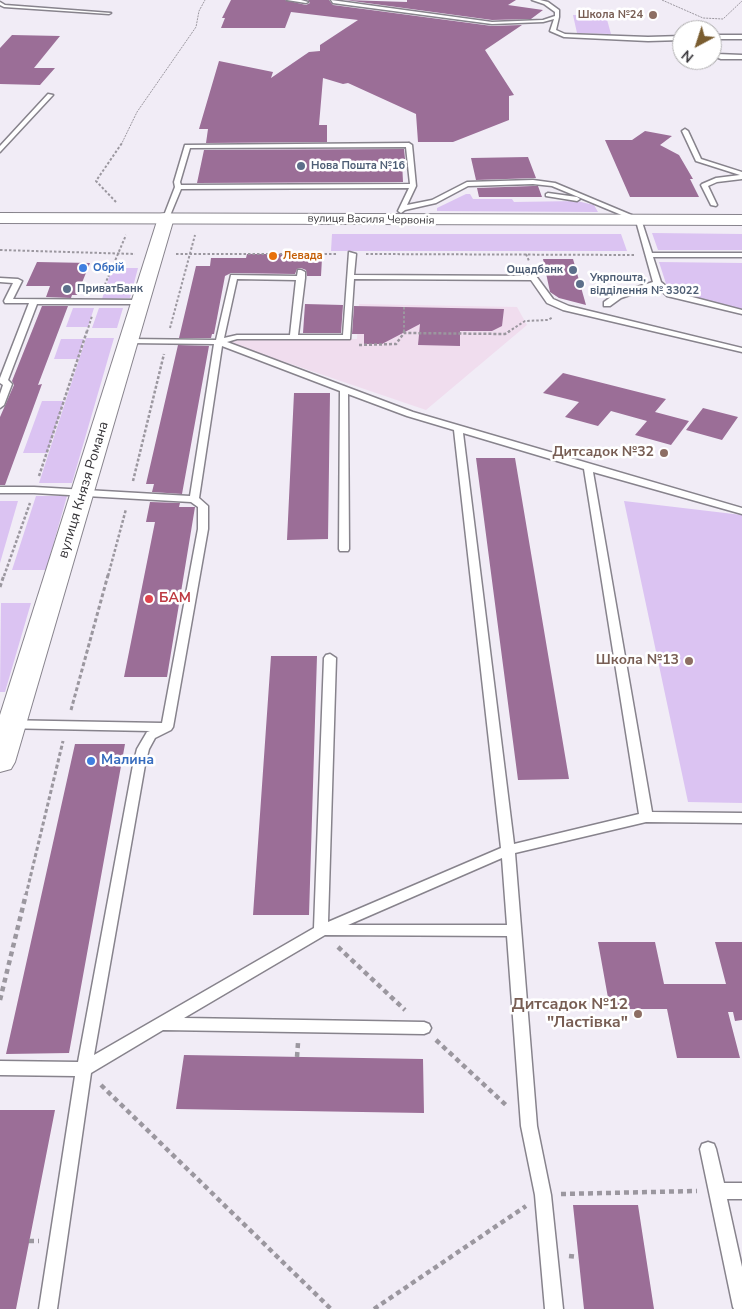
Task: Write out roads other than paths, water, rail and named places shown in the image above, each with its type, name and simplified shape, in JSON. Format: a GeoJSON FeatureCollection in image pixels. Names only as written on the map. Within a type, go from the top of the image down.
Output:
{"type":"FeatureCollection","features":[{"type":"Feature","properties":{"kind":"street","name":"вулиця Василя Червонія"},"geometry":{"type":"LineString","coordinates":[[0,218],[199,218],[402,214],[433,220],[742,220]]}},
{"type":"Feature","properties":{"kind":"street","name":"вулиця Князя Романа"},"geometry":{"type":"LineString","coordinates":[[0,762],[6,724],[84,493],[166,218]]}},
{"type":"Feature","properties":{"kind":"lane"},"geometry":{"type":"LineString","coordinates":[[289,0],[306,2]]}},
{"type":"Feature","properties":{"kind":"lane"},"geometry":{"type":"LineString","coordinates":[[333,0],[333,2],[492,23],[543,21],[556,17]]}},
{"type":"Feature","properties":{"kind":"lane"},"geometry":{"type":"LineString","coordinates":[[534,0],[546,3],[557,11],[553,31],[564,35],[672,38]]}},
{"type":"Feature","properties":{"kind":"lane"},"geometry":{"type":"LineString","coordinates":[[0,1],[4,6],[109,12]]}},
{"type":"Feature","properties":{"kind":"lane"},"geometry":{"type":"LineString","coordinates":[[722,37],[742,37]]}},
{"type":"Feature","properties":{"kind":"lane"},"geometry":{"type":"LineString","coordinates":[[722,56],[742,57]]}},
{"type":"Feature","properties":{"kind":"lane"},"geometry":{"type":"LineString","coordinates":[[0,150],[50,95]]}},
{"type":"Feature","properties":{"kind":"lane"},"geometry":{"type":"LineString","coordinates":[[685,131],[698,160],[742,175]]}},
{"type":"Feature","properties":{"kind":"lane"},"geometry":{"type":"LineString","coordinates":[[166,218],[178,187],[177,182],[187,146],[410,145],[413,186],[402,214]]}},
{"type":"Feature","properties":{"kind":"lane"},"geometry":{"type":"LineString","coordinates":[[714,205],[704,185],[716,180],[742,175]]}},
{"type":"Feature","properties":{"kind":"lane"},"geometry":{"type":"LineString","coordinates":[[402,214],[434,202],[466,184],[553,184],[639,220],[657,283],[670,294],[742,312]]}},
{"type":"Feature","properties":{"kind":"lane"},"geometry":{"type":"LineString","coordinates":[[178,187],[413,186]]}},
{"type":"Feature","properties":{"kind":"lane"},"geometry":{"type":"LineString","coordinates":[[548,195],[591,201]]}},
{"type":"Feature","properties":{"kind":"lane"},"geometry":{"type":"LineString","coordinates":[[433,220],[434,202]]}},
{"type":"Feature","properties":{"kind":"lane"},"geometry":{"type":"LineString","coordinates":[[129,341],[218,342],[237,337],[348,337],[352,254]]}},
{"type":"Feature","properties":{"kind":"lane"},"geometry":{"type":"LineString","coordinates":[[650,255],[742,255]]}},
{"type":"Feature","properties":{"kind":"lane"},"geometry":{"type":"LineString","coordinates":[[194,499],[218,342],[234,274],[301,274],[294,337]]}},
{"type":"Feature","properties":{"kind":"lane"},"geometry":{"type":"LineString","coordinates":[[352,277],[533,278],[550,301],[566,308],[742,350]]}},
{"type":"Feature","properties":{"kind":"lane"},"geometry":{"type":"LineString","coordinates":[[0,280],[18,280],[8,301],[141,302]]}},
{"type":"Feature","properties":{"kind":"lane"},"geometry":{"type":"LineString","coordinates":[[607,304],[618,296],[657,283]]}},
{"type":"Feature","properties":{"kind":"lane"},"geometry":{"type":"LineString","coordinates":[[0,405],[8,384],[3,381],[34,301]]}},
{"type":"Feature","properties":{"kind":"lane"},"geometry":{"type":"LineString","coordinates":[[218,342],[344,391],[458,428],[742,511]]}},
{"type":"Feature","properties":{"kind":"lane"},"geometry":{"type":"LineString","coordinates":[[344,391],[344,549]]}},
{"type":"Feature","properties":{"kind":"lane"},"geometry":{"type":"LineString","coordinates":[[458,428],[508,850],[529,1126],[543,1195],[554,1309]]}},
{"type":"Feature","properties":{"kind":"lane"},"geometry":{"type":"LineString","coordinates":[[588,467],[646,817]]}},
{"type":"Feature","properties":{"kind":"lane"},"geometry":{"type":"LineString","coordinates":[[0,490],[34,490],[130,497],[194,499],[203,506],[203,529],[167,727]]}},
{"type":"Feature","properties":{"kind":"lane"},"geometry":{"type":"LineString","coordinates":[[321,931],[330,658]]}},
{"type":"Feature","properties":{"kind":"lane"},"geometry":{"type":"LineString","coordinates":[[6,724],[167,727]]}},
{"type":"Feature","properties":{"kind":"lane"},"geometry":{"type":"LineString","coordinates":[[48,1309],[84,1069],[139,765],[143,749],[150,735],[167,727]]}},
{"type":"Feature","properties":{"kind":"lane"},"geometry":{"type":"LineString","coordinates":[[0,1068],[84,1069],[321,931],[508,850],[646,817],[742,818]]}},
{"type":"Feature","properties":{"kind":"lane"},"geometry":{"type":"LineString","coordinates":[[321,931],[514,930]]}},
{"type":"Feature","properties":{"kind":"lane"},"geometry":{"type":"LineString","coordinates":[[161,1024],[424,1028]]}},
{"type":"Feature","properties":{"kind":"lane"},"geometry":{"type":"LineString","coordinates":[[708,1149],[742,1307]]}},
{"type":"Feature","properties":{"kind":"lane"},"geometry":{"type":"LineString","coordinates":[[718,1191],[742,1191]]}},
{"type":"Feature","properties":{"kind":"place","name":"Школа №24"},"geometry":{"type":"Point","coordinates":[653,15]}},
{"type":"Feature","properties":{"kind":"place","name":"Нова Пошта №16"},"geometry":{"type":"Point","coordinates":[301,166]}},
{"type":"Feature","properties":{"kind":"place","name":"Левада"},"geometry":{"type":"Point","coordinates":[273,256]}},
{"type":"Feature","properties":{"kind":"place","name":"Обрій"},"geometry":{"type":"Point","coordinates":[83,268]}},
{"type":"Feature","properties":{"kind":"place","name":"Ощадбанк"},"geometry":{"type":"Point","coordinates":[573,270]}},
{"type":"Feature","properties":{"kind":"place","name":"Укрпошта, відділення № 33022"},"geometry":{"type":"Point","coordinates":[580,284]}},
{"type":"Feature","properties":{"kind":"place","name":"ПриватБанк"},"geometry":{"type":"Point","coordinates":[67,289]}},
{"type":"Feature","properties":{"kind":"place","name":"Дитсадок №32"},"geometry":{"type":"Point","coordinates":[664,453]}},
{"type":"Feature","properties":{"kind":"place","name":"БАМ"},"geometry":{"type":"Point","coordinates":[149,599]}},
{"type":"Feature","properties":{"kind":"place","name":"Школа №13"},"geometry":{"type":"Point","coordinates":[689,661]}},
{"type":"Feature","properties":{"kind":"place","name":"Малина"},"geometry":{"type":"Point","coordinates":[91,761]}},
{"type":"Feature","properties":{"kind":"place","name":"Дитсадок №12 \"Ластівка\""},"geometry":{"type":"Point","coordinates":[638,1014]}}]}
